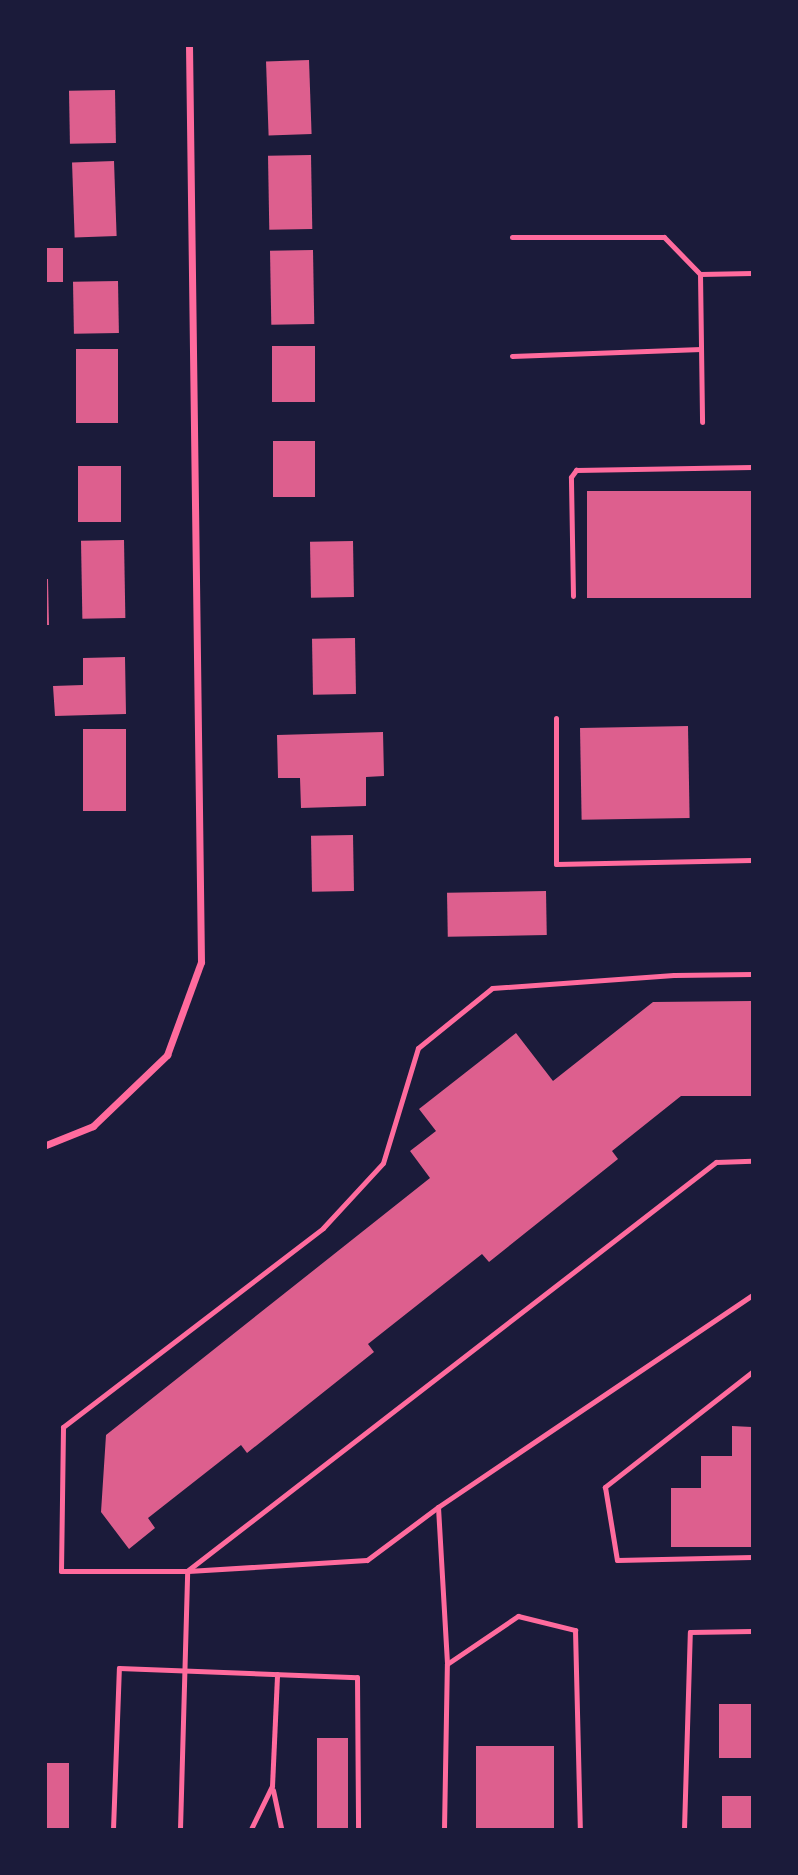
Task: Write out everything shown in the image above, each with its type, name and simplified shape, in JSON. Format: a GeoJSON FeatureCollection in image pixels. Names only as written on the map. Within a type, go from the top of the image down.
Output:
{"type":"FeatureCollection","features":[{"type":"Feature","properties":{"kind":"street"},"geometry":{"type":"LineString","coordinates":[[46,1145],[93,1126],[167,1055],[201,962],[189,46]]}},
{"type":"Feature","properties":{"kind":"lane"},"geometry":{"type":"LineString","coordinates":[[512,237],[664,237],[700,274],[702,422]]}},
{"type":"Feature","properties":{"kind":"lane"},"geometry":{"type":"LineString","coordinates":[[700,274],[752,273]]}},
{"type":"Feature","properties":{"kind":"lane"},"geometry":{"type":"LineString","coordinates":[[512,356],[701,349]]}},
{"type":"Feature","properties":{"kind":"lane"},"geometry":{"type":"LineString","coordinates":[[573,596],[571,477],[576,470],[752,467]]}},
{"type":"Feature","properties":{"kind":"lane"},"geometry":{"type":"LineString","coordinates":[[556,718],[556,864],[752,860]]}},
{"type":"Feature","properties":{"kind":"lane"},"geometry":{"type":"LineString","coordinates":[[752,974],[674,975],[492,988],[418,1048],[383,1163],[323,1228],[63,1427],[61,1571],[187,1571],[367,1560],[438,1507],[752,1294]]}},
{"type":"Feature","properties":{"kind":"lane"},"geometry":{"type":"LineString","coordinates":[[187,1571],[716,1162],[752,1161]]}},
{"type":"Feature","properties":{"kind":"lane"},"geometry":{"type":"LineString","coordinates":[[752,1372],[605,1487],[617,1560],[752,1557]]}},
{"type":"Feature","properties":{"kind":"lane"},"geometry":{"type":"LineString","coordinates":[[438,1507],[447,1664],[443,1829]]}},
{"type":"Feature","properties":{"kind":"lane"},"geometry":{"type":"LineString","coordinates":[[180,1829],[187,1571]]}},
{"type":"Feature","properties":{"kind":"lane"},"geometry":{"type":"LineString","coordinates":[[447,1664],[518,1616],[575,1630],[580,1829]]}},
{"type":"Feature","properties":{"kind":"lane"},"geometry":{"type":"LineString","coordinates":[[684,1829],[690,1632],[752,1631]]}},
{"type":"Feature","properties":{"kind":"lane"},"geometry":{"type":"LineString","coordinates":[[113,1829],[119,1668],[357,1677],[358,1829]]}},
{"type":"Feature","properties":{"kind":"lane"},"geometry":{"type":"LineString","coordinates":[[277,1674],[272,1786],[281,1829]]}},
{"type":"Feature","properties":{"kind":"lane"},"geometry":{"type":"LineString","coordinates":[[251,1829],[272,1786]]}},
{"type":"Feature","properties":{"kind":"building"},"geometry":{"type":"Polygon","coordinates":[[[309,60],[312,134],[269,135],[266,62],[309,60]]]}},
{"type":"Feature","properties":{"kind":"building"},"geometry":{"type":"Polygon","coordinates":[[[115,90],[116,143],[70,144],[69,91],[115,90]]]}},
{"type":"Feature","properties":{"kind":"building"},"geometry":{"type":"Polygon","coordinates":[[[311,155],[312,229],[269,230],[268,156],[311,155]]]}},
{"type":"Feature","properties":{"kind":"building"},"geometry":{"type":"Polygon","coordinates":[[[114,161],[117,236],[75,237],[72,162],[114,161]]]}},
{"type":"Feature","properties":{"kind":"building"},"geometry":{"type":"Polygon","coordinates":[[[46,248],[63,248],[63,282],[46,282],[46,248]]]}},
{"type":"Feature","properties":{"kind":"building"},"geometry":{"type":"Polygon","coordinates":[[[313,250],[314,324],[271,325],[270,251],[313,250]]]}},
{"type":"Feature","properties":{"kind":"building"},"geometry":{"type":"Polygon","coordinates":[[[118,281],[119,333],[74,334],[73,282],[118,281]]]}},
{"type":"Feature","properties":{"kind":"building"},"geometry":{"type":"Polygon","coordinates":[[[272,346],[315,346],[315,402],[272,402],[272,346]]]}},
{"type":"Feature","properties":{"kind":"building"},"geometry":{"type":"Polygon","coordinates":[[[76,349],[118,349],[118,423],[76,423],[76,349]]]}},
{"type":"Feature","properties":{"kind":"building"},"geometry":{"type":"Polygon","coordinates":[[[273,441],[315,441],[315,497],[273,497],[273,441]]]}},
{"type":"Feature","properties":{"kind":"building"},"geometry":{"type":"Polygon","coordinates":[[[78,466],[121,466],[121,522],[78,522],[78,466]]]}},
{"type":"Feature","properties":{"kind":"building"},"geometry":{"type":"Polygon","coordinates":[[[587,491],[752,491],[752,598],[587,598],[587,491]]]}},
{"type":"Feature","properties":{"kind":"building"},"geometry":{"type":"Polygon","coordinates":[[[124,540],[125,618],[82,619],[81,541],[124,540]]]}},
{"type":"Feature","properties":{"kind":"building"},"geometry":{"type":"Polygon","coordinates":[[[353,541],[354,597],[311,598],[310,542],[353,541]]]}},
{"type":"Feature","properties":{"kind":"building"},"geometry":{"type":"Polygon","coordinates":[[[48,579],[49,625],[46,625],[48,579]]]}},
{"type":"Feature","properties":{"kind":"building"},"geometry":{"type":"Polygon","coordinates":[[[355,638],[356,694],[313,695],[312,639],[355,638]]]}},
{"type":"Feature","properties":{"kind":"building"},"geometry":{"type":"Polygon","coordinates":[[[125,657],[126,714],[55,716],[53,686],[83,685],[83,658],[125,657]]]}},
{"type":"Feature","properties":{"kind":"building"},"geometry":{"type":"Polygon","coordinates":[[[688,726],[690,818],[582,820],[580,728],[688,726]]]}},
{"type":"Feature","properties":{"kind":"building"},"geometry":{"type":"Polygon","coordinates":[[[83,729],[126,729],[126,811],[83,811],[83,729]]]}},
{"type":"Feature","properties":{"kind":"building"},"geometry":{"type":"Polygon","coordinates":[[[383,732],[384,776],[366,777],[366,806],[301,808],[300,778],[278,778],[277,735],[383,732]]]}},
{"type":"Feature","properties":{"kind":"building"},"geometry":{"type":"Polygon","coordinates":[[[353,835],[354,891],[312,892],[311,836],[353,835]]]}},
{"type":"Feature","properties":{"kind":"building"},"geometry":{"type":"Polygon","coordinates":[[[546,891],[547,935],[448,937],[447,893],[546,891]]]}},
{"type":"Feature","properties":{"kind":"building"},"geometry":{"type":"Polygon","coordinates":[[[752,1001],[752,1096],[681,1096],[612,1151],[618,1159],[489,1262],[482,1254],[368,1344],[374,1352],[247,1453],[241,1445],[148,1518],[155,1528],[129,1549],[101,1512],[106,1435],[430,1178],[410,1151],[436,1131],[419,1109],[516,1033],[553,1081],[653,1002],[752,1001]]]}},
{"type":"Feature","properties":{"kind":"building"},"geometry":{"type":"Polygon","coordinates":[[[732,1426],[752,1427],[752,1547],[671,1547],[671,1488],[701,1488],[701,1456],[732,1456],[732,1426]]]}},
{"type":"Feature","properties":{"kind":"building"},"geometry":{"type":"Polygon","coordinates":[[[719,1704],[752,1704],[752,1758],[719,1758],[719,1704]]]}},
{"type":"Feature","properties":{"kind":"building"},"geometry":{"type":"Polygon","coordinates":[[[317,1738],[348,1738],[348,1829],[317,1829],[317,1738]]]}},
{"type":"Feature","properties":{"kind":"building"},"geometry":{"type":"Polygon","coordinates":[[[476,1746],[554,1746],[554,1829],[476,1829],[476,1746]]]}},
{"type":"Feature","properties":{"kind":"building"},"geometry":{"type":"Polygon","coordinates":[[[46,1763],[69,1763],[69,1829],[46,1829],[46,1763]]]}},
{"type":"Feature","properties":{"kind":"building"},"geometry":{"type":"Polygon","coordinates":[[[722,1796],[752,1796],[752,1829],[722,1829],[722,1796]]]}}]}
